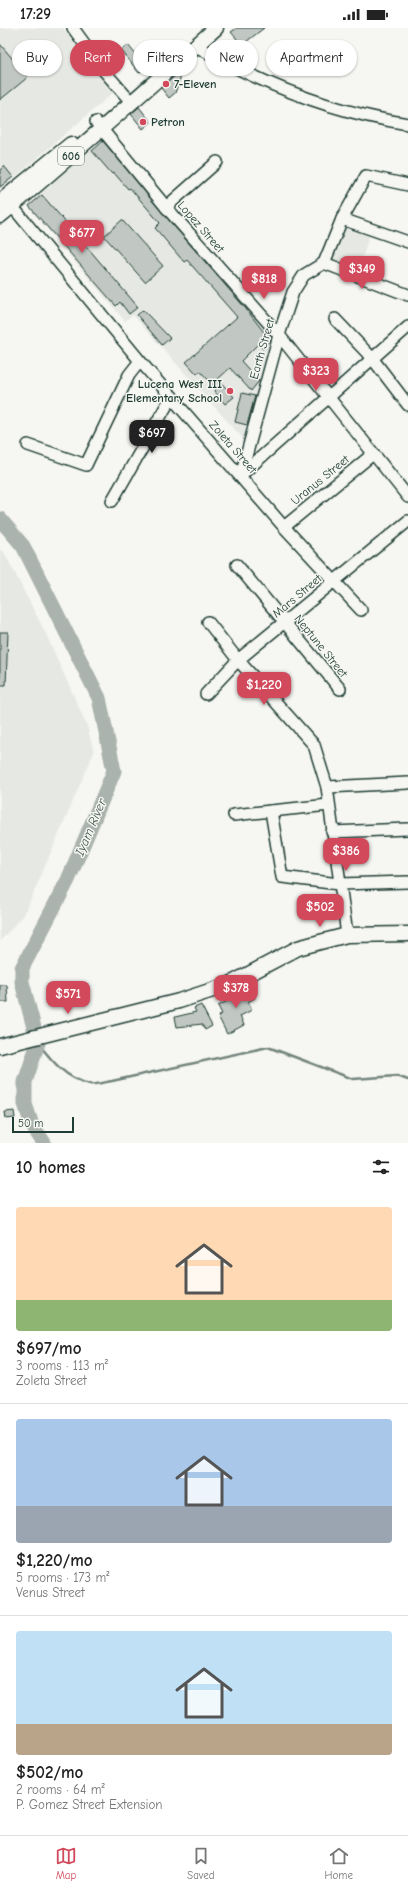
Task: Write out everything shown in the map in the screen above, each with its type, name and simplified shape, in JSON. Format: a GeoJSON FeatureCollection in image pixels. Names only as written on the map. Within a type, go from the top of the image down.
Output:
{"type":"FeatureCollection","features":[{"type":"Feature","properties":{"kind":"main road","name":"606"},"geometry":{"type":"LineString","coordinates":[[197,45],[216,28]]}},
{"type":"Feature","properties":{"kind":"main road","name":"606"},"geometry":{"type":"LineString","coordinates":[[0,216],[6,204],[159,76]]}},
{"type":"Feature","properties":{"kind":"main road"},"geometry":{"type":"LineString","coordinates":[[0,1046],[179,1001],[228,985],[298,948],[347,936],[408,934]]}},
{"type":"Feature","properties":{"kind":"street"},"geometry":{"type":"LineString","coordinates":[[73,28],[105,72],[133,97]]}},
{"type":"Feature","properties":{"kind":"street"},"geometry":{"type":"LineString","coordinates":[[197,47],[243,71],[332,107],[380,119],[408,124]]}},
{"type":"Feature","properties":{"kind":"street","name":"Lopez Street"},"geometry":{"type":"LineString","coordinates":[[99,126],[166,207],[279,335],[408,497]]}},
{"type":"Feature","properties":{"kind":"street"},"geometry":{"type":"LineString","coordinates":[[166,207],[217,162]]}},
{"type":"Feature","properties":{"kind":"street"},"geometry":{"type":"LineString","coordinates":[[408,185],[366,176],[342,219],[324,263],[408,295]]}},
{"type":"Feature","properties":{"kind":"street","name":"Zoleta Street"},"geometry":{"type":"LineString","coordinates":[[6,204],[140,361],[241,475],[284,527],[361,610]]}},
{"type":"Feature","properties":{"kind":"street"},"geometry":{"type":"LineString","coordinates":[[342,219],[408,242]]}},
{"type":"Feature","properties":{"kind":"street","name":"Earth Street"},"geometry":{"type":"LineString","coordinates":[[241,475],[279,335],[293,292],[304,275],[324,263]]}},
{"type":"Feature","properties":{"kind":"street"},"geometry":{"type":"LineString","coordinates":[[335,319],[372,358],[408,406]]}},
{"type":"Feature","properties":{"kind":"street"},"geometry":{"type":"LineString","coordinates":[[241,475],[408,327]]}},
{"type":"Feature","properties":{"kind":"street"},"geometry":{"type":"LineString","coordinates":[[28,445],[86,466],[129,375],[140,361]]}},
{"type":"Feature","properties":{"kind":"street"},"geometry":{"type":"LineString","coordinates":[[112,501],[172,396]]}},
{"type":"Feature","properties":{"kind":"street","name":"Uranus Street"},"geometry":{"type":"LineString","coordinates":[[284,527],[373,454]]}},
{"type":"Feature","properties":{"kind":"street","name":"Mars Street"},"geometry":{"type":"LineString","coordinates":[[206,694],[238,660],[286,623],[408,521]]}},
{"type":"Feature","properties":{"kind":"street","name":"Neptune Street"},"geometry":{"type":"LineString","coordinates":[[237,565],[340,689]]}},
{"type":"Feature","properties":{"kind":"street"},"geometry":{"type":"LineString","coordinates":[[208,622],[238,660],[314,745],[327,787],[347,936]]}},
{"type":"Feature","properties":{"kind":"street"},"geometry":{"type":"LineString","coordinates":[[327,787],[408,783]]}},
{"type":"Feature","properties":{"kind":"street"},"geometry":{"type":"LineString","coordinates":[[234,815],[329,805]]}},
{"type":"Feature","properties":{"kind":"street"},"geometry":{"type":"LineString","coordinates":[[271,811],[282,877],[339,884],[408,882]]}},
{"type":"Feature","properties":{"kind":"street"},"geometry":{"type":"LineString","coordinates":[[332,832],[408,828]]}},
{"type":"Feature","properties":{"kind":"shaded area"},"geometry":{"type":"Polygon","coordinates":[[[0,28],[63,28],[73,40],[70,40],[70,76],[103,76],[115,91],[0,190],[0,28]]]}},
{"type":"Feature","properties":{"kind":"shaded area"},"geometry":{"type":"Polygon","coordinates":[[[103,137],[274,340],[246,442],[133,315],[125,321],[25,203],[103,137]]]}},
{"type":"Feature","properties":{"kind":"shaded area"},"geometry":{"type":"Polygon","coordinates":[[[341,226],[369,236],[358,271],[329,262],[341,226]]]}},
{"type":"Feature","properties":{"kind":"shaded area"},"geometry":{"type":"Polygon","coordinates":[[[0,550],[4,552],[46,634],[87,726],[94,752],[24,915],[0,941],[0,550]]]}},
{"type":"Feature","properties":{"kind":"building"},"geometry":{"type":"Polygon","coordinates":[[[237,28],[264,28],[248,40],[238,40],[231,32],[237,28]]]}},
{"type":"Feature","properties":{"kind":"building"},"geometry":{"type":"Polygon","coordinates":[[[0,44],[12,58],[12,76],[28,77],[0,100],[0,44]]]}},
{"type":"Feature","properties":{"kind":"building"},"geometry":{"type":"Polygon","coordinates":[[[128,45],[133,51],[133,65],[125,55],[125,47],[128,45]]]}},
{"type":"Feature","properties":{"kind":"building"},"geometry":{"type":"Polygon","coordinates":[[[175,76],[181,76],[175,93],[169,98],[161,88],[175,76]]]}},
{"type":"Feature","properties":{"kind":"building"},"geometry":{"type":"Polygon","coordinates":[[[139,107],[151,122],[143,129],[131,114],[139,107]]]}},
{"type":"Feature","properties":{"kind":"building"},"geometry":{"type":"Polygon","coordinates":[[[103,141],[161,211],[246,309],[270,340],[263,349],[258,344],[241,361],[259,381],[251,391],[230,368],[218,379],[234,397],[225,404],[214,391],[216,388],[200,371],[197,374],[186,362],[237,317],[187,260],[184,262],[155,228],[160,223],[130,188],[128,189],[114,173],[112,174],[92,151],[103,141]]]}},
{"type":"Feature","properties":{"kind":"building"},"geometry":{"type":"Polygon","coordinates":[[[4,166],[13,177],[0,187],[0,170],[4,166]]]}},
{"type":"Feature","properties":{"kind":"building"},"geometry":{"type":"Polygon","coordinates":[[[42,195],[138,307],[129,314],[120,302],[116,306],[29,206],[42,195]]]}},
{"type":"Feature","properties":{"kind":"building"},"geometry":{"type":"Polygon","coordinates":[[[122,220],[163,266],[145,282],[104,236],[122,220]]]}},
{"type":"Feature","properties":{"kind":"building"},"geometry":{"type":"Polygon","coordinates":[[[143,310],[170,338],[162,345],[137,315],[143,310]]]}},
{"type":"Feature","properties":{"kind":"building"},"geometry":{"type":"Polygon","coordinates":[[[242,393],[255,396],[247,425],[235,422],[242,393]]]}},
{"type":"Feature","properties":{"kind":"building"},"geometry":{"type":"Polygon","coordinates":[[[0,632],[8,632],[6,685],[0,685],[0,632]]]}},
{"type":"Feature","properties":{"kind":"building"},"geometry":{"type":"Polygon","coordinates":[[[0,985],[7,985],[8,1002],[0,1002],[0,985]]]}},
{"type":"Feature","properties":{"kind":"building"},"geometry":{"type":"Polygon","coordinates":[[[248,985],[255,998],[248,1002],[252,1010],[240,1016],[244,1025],[227,1034],[218,1016],[222,1014],[218,1006],[233,998],[231,994],[248,985]]]}},
{"type":"Feature","properties":{"kind":"building"},"geometry":{"type":"Polygon","coordinates":[[[201,1005],[212,1026],[205,1030],[202,1024],[177,1027],[175,1017],[196,1012],[194,1008],[201,1005]]]}},
{"type":"Feature","properties":{"kind":"building"},"geometry":{"type":"Polygon","coordinates":[[[14,1111],[15,1118],[6,1119],[5,1112],[14,1111]]]}},
{"type":"Feature","properties":{"kind":"waterway","name":"Iyam River"},"geometry":{"type":"LineString","coordinates":[[0,519],[23,546],[99,698],[114,771],[68,880],[22,968],[22,982],[38,1043],[25,1082],[25,1104],[32,1125],[44,1143]]}},
{"type":"Feature","properties":{"kind":"waterway"},"geometry":{"type":"LineString","coordinates":[[38,1043],[54,1063],[67,1074],[81,1082],[90,1084],[98,1084],[268,1047],[353,1079],[397,1076],[408,1080]]}},
{"type":"Feature","properties":{"kind":"place","name":"7-Eleven"},"geometry":{"type":"Point","coordinates":[166,84]}},
{"type":"Feature","properties":{"kind":"place","name":"Petron"},"geometry":{"type":"Point","coordinates":[143,122]}},
{"type":"Feature","properties":{"kind":"place","name":"Lucena West III Elementary School"},"geometry":{"type":"Point","coordinates":[230,391]}}]}
